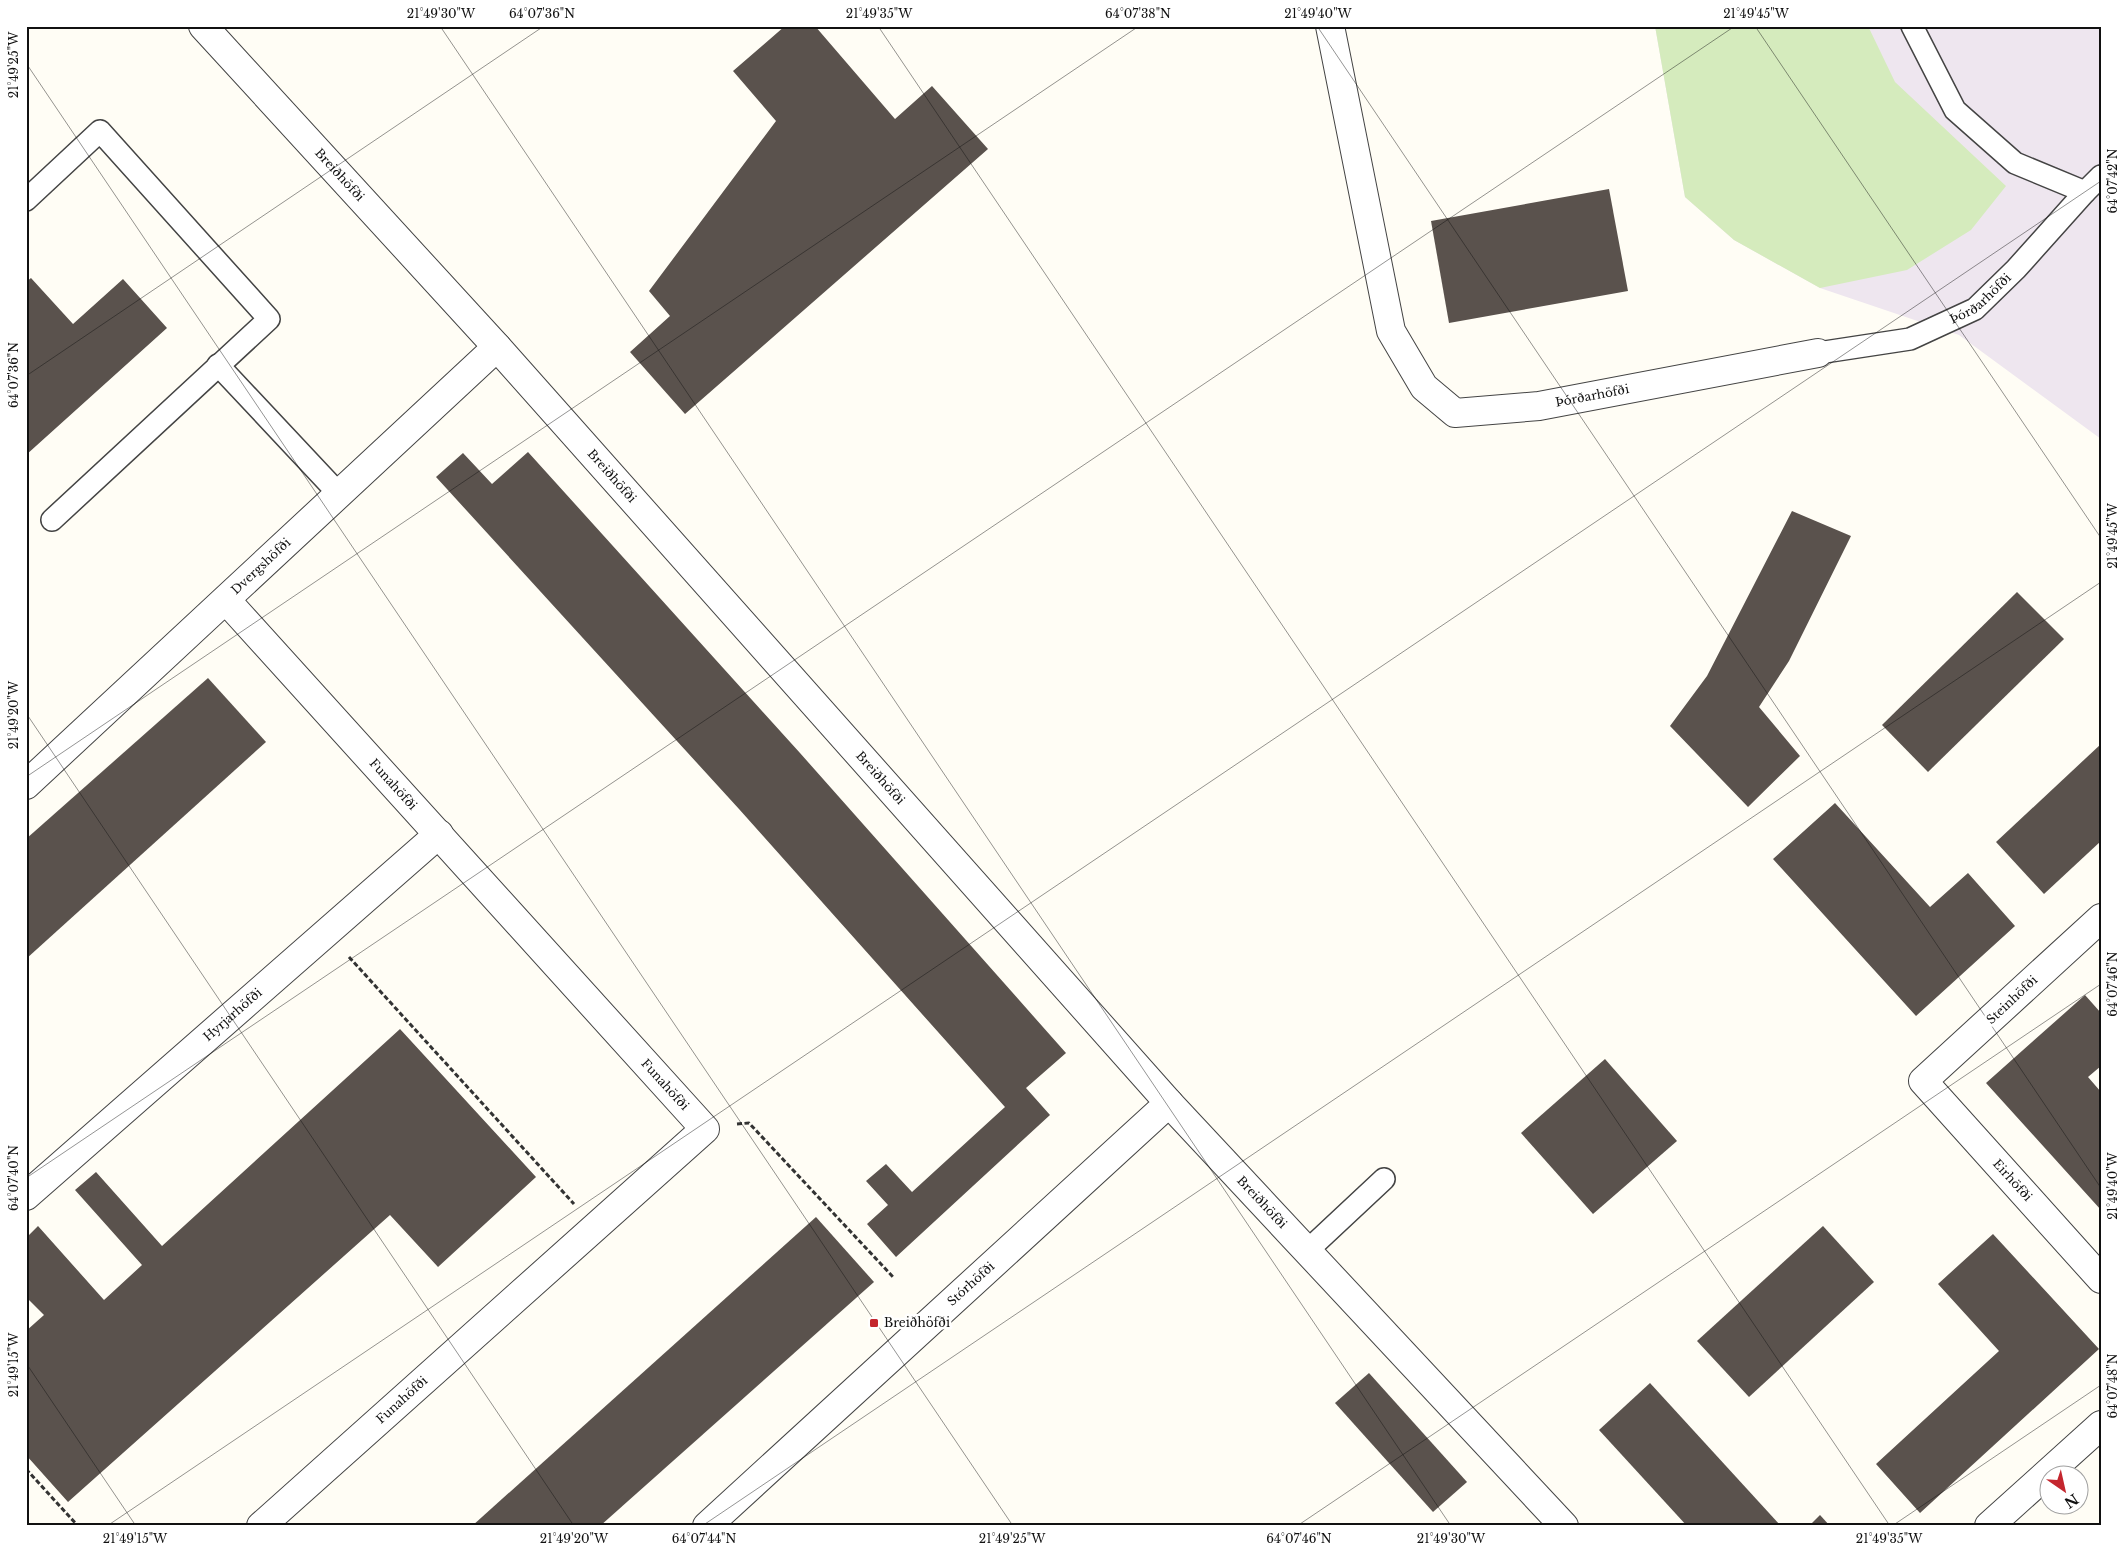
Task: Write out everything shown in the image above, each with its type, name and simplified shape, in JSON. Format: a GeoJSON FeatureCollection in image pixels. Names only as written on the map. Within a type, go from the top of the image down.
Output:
{"type":"FeatureCollection","features":[{"type":"Feature","properties":{"kind":"street","name":"Breiðhöfði"},"geometry":{"type":"LineString","coordinates":[[203,26],[497,348],[1169,1103],[1564,1526]]}},
{"type":"Feature","properties":{"kind":"street","name":"Þórðarhöfði"},"geometry":{"type":"LineString","coordinates":[[1330,26],[1391,331],[1424,387],[1455,413],[1539,406],[1818,353]]}},
{"type":"Feature","properties":{"kind":"street","name":"Dvergshöfði"},"geometry":{"type":"LineString","coordinates":[[27,784],[497,348]]}},
{"type":"Feature","properties":{"kind":"street","name":"Funahöfði"},"geometry":{"type":"LineString","coordinates":[[226,600],[704,1129],[261,1526]]}},
{"type":"Feature","properties":{"kind":"street","name":"Hyrjarhöfði"},"geometry":{"type":"LineString","coordinates":[[26,1196],[439,834]]}},
{"type":"Feature","properties":{"kind":"street","name":"Steinhöfði"},"geometry":{"type":"LineString","coordinates":[[1923,1081],[2101,918]]}},
{"type":"Feature","properties":{"kind":"street","name":"Eirhöfði"},"geometry":{"type":"LineString","coordinates":[[1923,1081],[2101,1279]]}},
{"type":"Feature","properties":{"kind":"street","name":"Stórhöfði"},"geometry":{"type":"LineString","coordinates":[[707,1526],[1169,1103]]}},
{"type":"Feature","properties":{"kind":"street"},"geometry":{"type":"LineString","coordinates":[[1989,1526],[2101,1425]]}},
{"type":"Feature","properties":{"kind":"lane"},"geometry":{"type":"LineString","coordinates":[[1912,26],[1955,110],[2014,163],[2085,192]]}},
{"type":"Feature","properties":{"kind":"lane"},"geometry":{"type":"LineString","coordinates":[[26,200],[100,131],[270,319],[52,520]]}},
{"type":"Feature","properties":{"kind":"lane","name":"Þórðarhöfði"},"geometry":{"type":"LineString","coordinates":[[1818,353],[1910,339],[1975,309],[2016,269],[2101,176]]}},
{"type":"Feature","properties":{"kind":"lane"},"geometry":{"type":"LineString","coordinates":[[218,365],[340,494]]}},
{"type":"Feature","properties":{"kind":"lane"},"geometry":{"type":"LineString","coordinates":[[1307,1251],[1384,1179]]}},
{"type":"Feature","properties":{"kind":"path"},"geometry":{"type":"LineString","coordinates":[[326,933],[595,1227]]}},
{"type":"Feature","properties":{"kind":"path"},"geometry":{"type":"LineString","coordinates":[[704,1129],[749,1123],[894,1278]]}},
{"type":"Feature","properties":{"kind":"path"},"geometry":{"type":"LineString","coordinates":[[26,1469],[78,1526]]}},
{"type":"Feature","properties":{"kind":"shaded area"},"geometry":{"type":"Polygon","coordinates":[[[1655,26],[2101,26],[2101,439],[1959,335],[1820,288],[1734,240],[1685,197],[1655,26]]]}},
{"type":"Feature","properties":{"kind":"green space"},"geometry":{"type":"Polygon","coordinates":[[[1655,26],[1868,26],[1895,82],[2006,186],[1971,230],[1907,270],[1820,288],[1734,240],[1685,197],[1655,26]]]}},
{"type":"Feature","properties":{"kind":"building"},"geometry":{"type":"Polygon","coordinates":[[[785,26],[815,26],[895,119],[932,86],[988,149],[685,414],[630,352],[670,316],[649,291],[776,121],[733,71],[785,26]]]}},
{"type":"Feature","properties":{"kind":"building"},"geometry":{"type":"Polygon","coordinates":[[[1609,189],[1628,291],[1449,323],[1431,221],[1609,189]]]}},
{"type":"Feature","properties":{"kind":"building"},"geometry":{"type":"Polygon","coordinates":[[[31,278],[73,324],[123,279],[167,328],[26,455],[26,282],[31,278]]]}},
{"type":"Feature","properties":{"kind":"building"},"geometry":{"type":"Polygon","coordinates":[[[528,452],[800,753],[1066,1053],[1026,1088],[1050,1115],[896,1257],[867,1224],[888,1205],[866,1181],[886,1164],[912,1192],[1005,1107],[739,809],[436,477],[463,453],[492,484],[528,452]]]}},
{"type":"Feature","properties":{"kind":"building"},"geometry":{"type":"Polygon","coordinates":[[[1792,511],[1851,536],[1789,661],[1759,707],[1800,756],[1748,807],[1670,726],[1707,676],[1792,511]]]}},
{"type":"Feature","properties":{"kind":"building"},"geometry":{"type":"Polygon","coordinates":[[[2017,592],[2064,639],[1928,772],[1882,725],[2017,592]]]}},
{"type":"Feature","properties":{"kind":"building"},"geometry":{"type":"Polygon","coordinates":[[[208,678],[266,742],[26,959],[26,839],[208,678]]]}},
{"type":"Feature","properties":{"kind":"building"},"geometry":{"type":"Polygon","coordinates":[[[2101,744],[2101,841],[2044,894],[1996,842],[2101,744]]]}},
{"type":"Feature","properties":{"kind":"building"},"geometry":{"type":"Polygon","coordinates":[[[1835,803],[1930,907],[1968,873],[2015,926],[1916,1016],[1773,859],[1835,803]]]}},
{"type":"Feature","properties":{"kind":"building"},"geometry":{"type":"Polygon","coordinates":[[[2085,995],[2101,1013],[2101,1066],[2088,1077],[2101,1092],[2101,1210],[1986,1083],[2085,995]]]}},
{"type":"Feature","properties":{"kind":"building"},"geometry":{"type":"Polygon","coordinates":[[[400,1029],[536,1177],[438,1267],[390,1215],[68,1502],[26,1455],[26,1331],[44,1315],[26,1297],[26,1238],[38,1226],[104,1300],[142,1265],[75,1190],[96,1172],[162,1246],[400,1029]]]}},
{"type":"Feature","properties":{"kind":"building"},"geometry":{"type":"Polygon","coordinates":[[[1605,1059],[1677,1141],[1593,1214],[1521,1133],[1605,1059]]]}},
{"type":"Feature","properties":{"kind":"building"},"geometry":{"type":"Polygon","coordinates":[[[816,1217],[874,1282],[600,1526],[472,1526],[816,1217]]]}},
{"type":"Feature","properties":{"kind":"building"},"geometry":{"type":"Polygon","coordinates":[[[1823,1226],[1874,1282],[1749,1397],[1697,1341],[1823,1226]]]}},
{"type":"Feature","properties":{"kind":"building"},"geometry":{"type":"Polygon","coordinates":[[[1993,1234],[2099,1349],[1920,1513],[1876,1464],[1999,1351],[1938,1284],[1993,1234]]]}},
{"type":"Feature","properties":{"kind":"building"},"geometry":{"type":"Polygon","coordinates":[[[1369,1373],[1467,1482],[1433,1512],[1335,1403],[1369,1373]]]}},
{"type":"Feature","properties":{"kind":"building"},"geometry":{"type":"Polygon","coordinates":[[[1650,1383],[1781,1526],[1687,1526],[1599,1430],[1650,1383]]]}},
{"type":"Feature","properties":{"kind":"building"},"geometry":{"type":"Polygon","coordinates":[[[1820,1515],[1830,1526],[1809,1526],[1820,1515]]]}},
{"type":"Feature","properties":{"kind":"place","name":"Breiðhöfði"},"geometry":{"type":"Point","coordinates":[874,1323]}}]}
